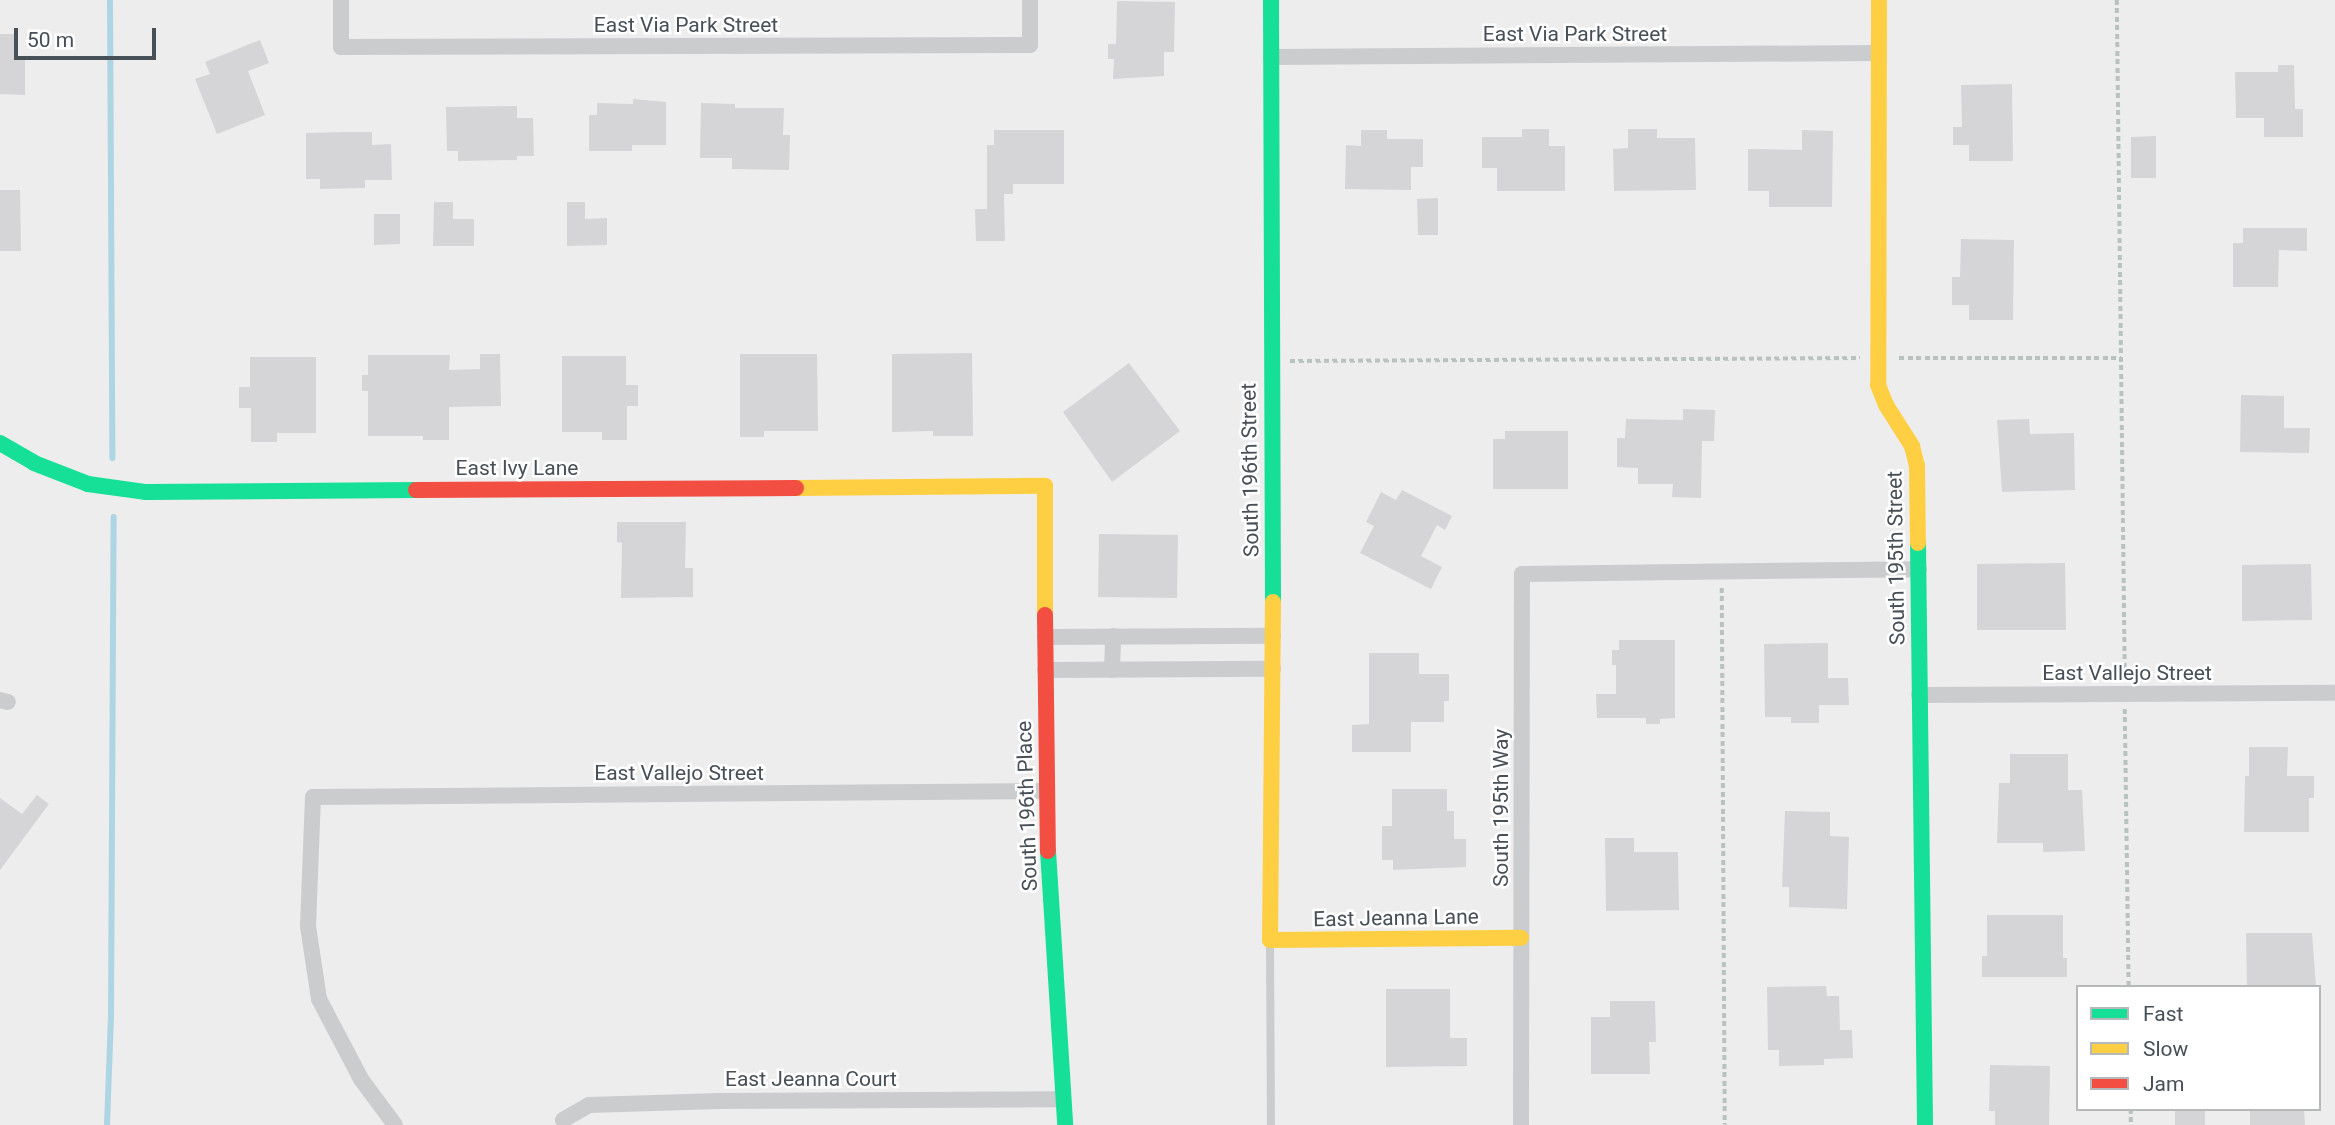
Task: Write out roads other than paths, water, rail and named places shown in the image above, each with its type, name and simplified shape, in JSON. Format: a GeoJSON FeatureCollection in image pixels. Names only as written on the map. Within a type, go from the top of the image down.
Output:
{"type":"FeatureCollection","features":[{"type":"Feature","properties":{"kind":"street","name":"East Via Park Street"},"geometry":{"type":"LineString","coordinates":[[341,0],[341,47],[1030,45],[1030,0]]}},
{"type":"Feature","properties":{"kind":"street","name":"South 196th Street"},"geometry":{"type":"LineString","coordinates":[[1270,940],[1273,669],[1271,0]]}},
{"type":"Feature","properties":{"kind":"street","name":"South 195th Street"},"geometry":{"type":"LineString","coordinates":[[1879,0],[1878,358],[1882,395],[1912,446],[1917,466],[1925,1125]]}},
{"type":"Feature","properties":{"kind":"street","name":"East Via Park Street"},"geometry":{"type":"LineString","coordinates":[[1271,57],[1878,53]]}},
{"type":"Feature","properties":{"kind":"street","name":"East Ivy Lane"},"geometry":{"type":"LineString","coordinates":[[0,443],[34,463],[63,475],[118,490],[146,492],[1045,485]]}},
{"type":"Feature","properties":{"kind":"street","name":"South 196th Place"},"geometry":{"type":"LineString","coordinates":[[1045,485],[1045,791],[1065,1125]]}},
{"type":"Feature","properties":{"kind":"street","name":"South 195th Way"},"geometry":{"type":"LineString","coordinates":[[1521,1125],[1522,574],[1919,569]]}},
{"type":"Feature","properties":{"kind":"street"},"geometry":{"type":"LineString","coordinates":[[1112,670],[1113,636]]}},
{"type":"Feature","properties":{"kind":"street"},"geometry":{"type":"LineString","coordinates":[[1045,637],[1273,636]]}},
{"type":"Feature","properties":{"kind":"street"},"geometry":{"type":"LineString","coordinates":[[1045,670],[1273,669]]}},
{"type":"Feature","properties":{"kind":"street","name":"East Vallejo Street"},"geometry":{"type":"LineString","coordinates":[[1919,695],[2335,693]]}},
{"type":"Feature","properties":{"kind":"street","name":"East Vallejo Street"},"geometry":{"type":"LineString","coordinates":[[396,1125],[361,1079],[319,999],[308,926],[313,797],[1045,791]]}},
{"type":"Feature","properties":{"kind":"street","name":"East Jeanna Lane"},"geometry":{"type":"LineString","coordinates":[[1270,940],[1521,938]]}},
{"type":"Feature","properties":{"kind":"street","name":"East Jeanna Court"},"geometry":{"type":"LineString","coordinates":[[563,1120],[589,1105],[732,1101],[1063,1099]]}},
{"type":"Feature","properties":{"kind":"lane"},"geometry":{"type":"LineString","coordinates":[[1270,940],[1271,1125]]}},
{"type":"Feature","properties":{"kind":"waterway"},"geometry":{"type":"LineString","coordinates":[[110,0],[112,458]]}},
{"type":"Feature","properties":{"kind":"waterway"},"geometry":{"type":"LineString","coordinates":[[107,1125],[111,1014],[114,517]]}}]}
